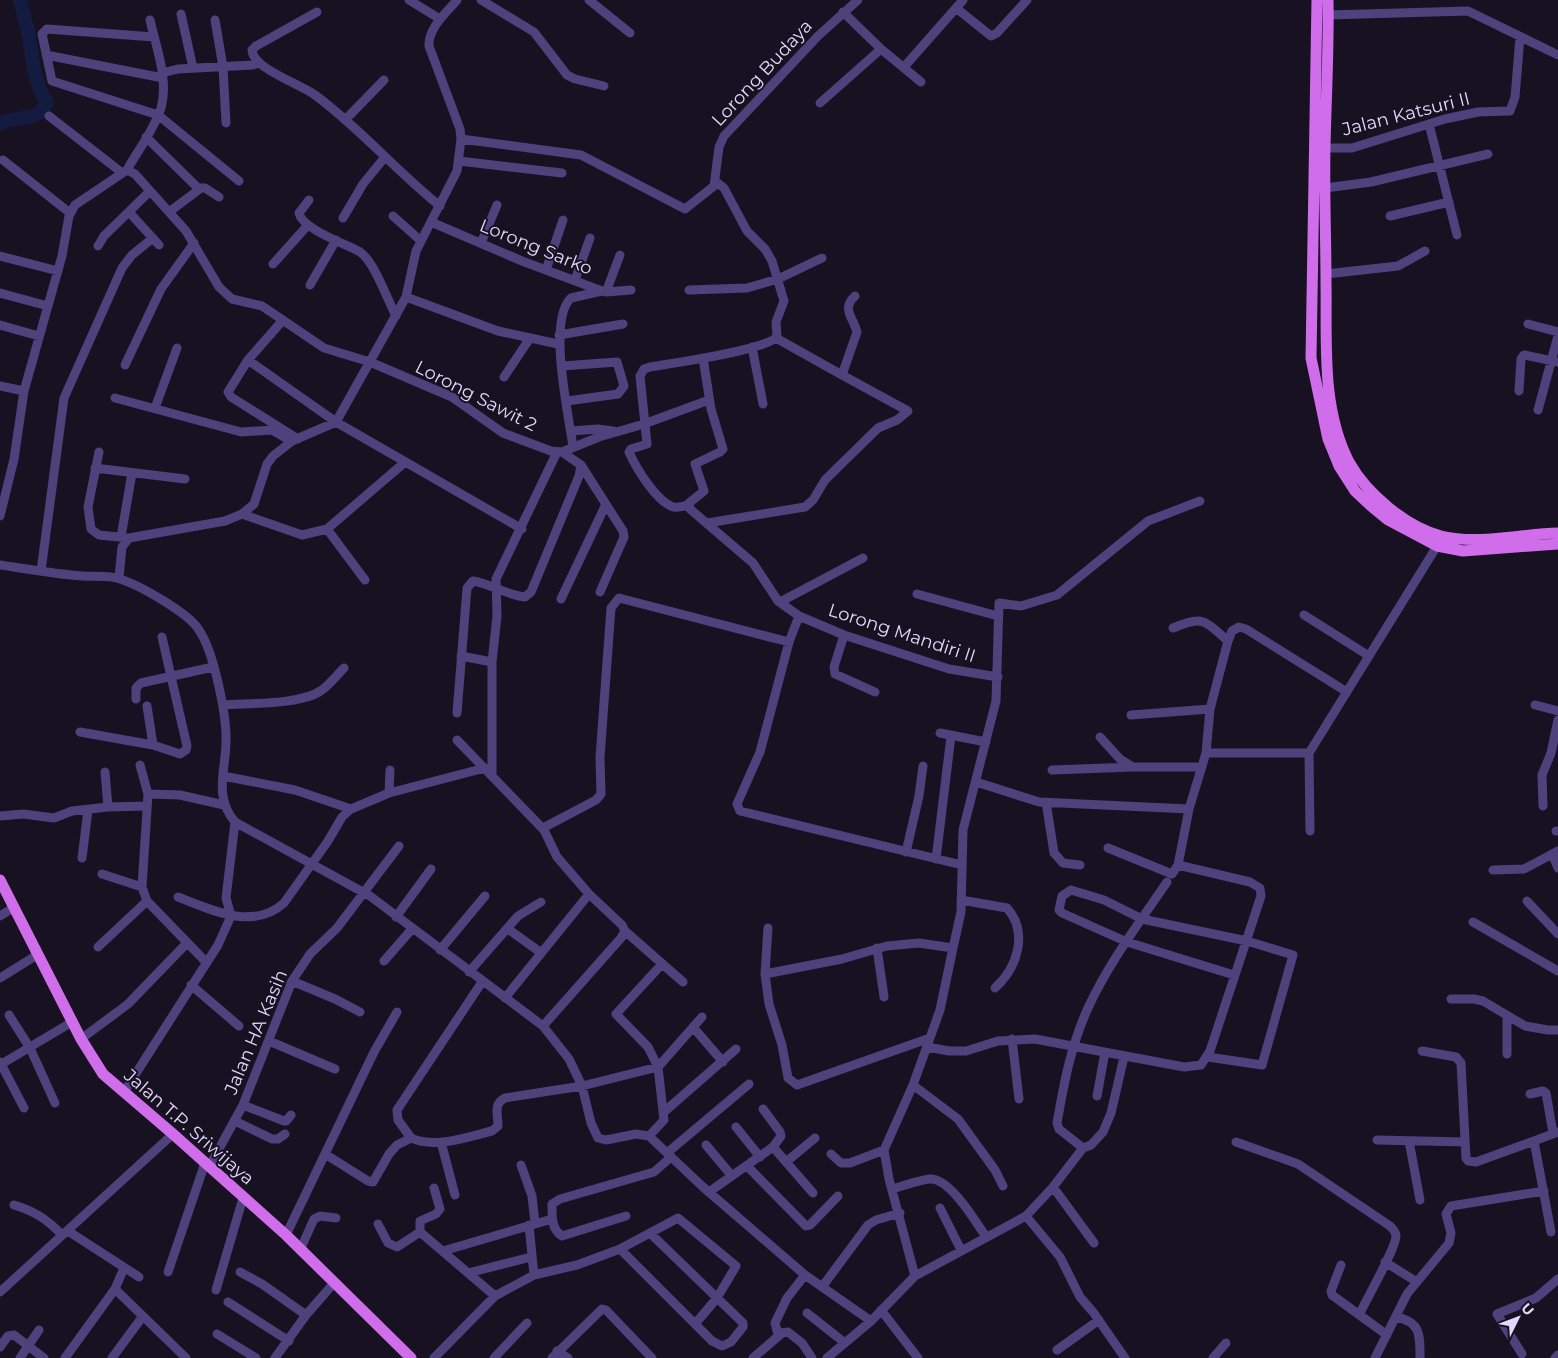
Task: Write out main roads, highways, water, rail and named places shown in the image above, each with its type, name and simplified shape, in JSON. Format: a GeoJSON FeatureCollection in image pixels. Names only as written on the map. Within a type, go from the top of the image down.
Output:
{"type":"FeatureCollection","features":[{"type":"Feature","properties":{"kind":"main road"},"geometry":{"type":"LineString","coordinates":[[1317,0],[1320,160],[1311,358],[1328,439],[1339,466],[1360,496],[1388,520],[1437,546],[1464,551],[1558,544]]}},
{"type":"Feature","properties":{"kind":"main road"},"geometry":{"type":"LineString","coordinates":[[1328,0],[1325,148],[1320,160],[1325,188],[1327,366],[1331,401],[1339,436],[1349,461],[1364,484],[1394,511],[1440,536],[1464,540],[1558,533]]}},
{"type":"Feature","properties":{"kind":"main road","name":"Jalan T.P. Sriwijaya"},"geometry":{"type":"LineString","coordinates":[[0,880],[94,1063],[124,1092],[286,1235],[406,1356]]}},
{"type":"Feature","properties":{"kind":"waterway"},"geometry":{"type":"LineString","coordinates":[[0,124],[13,119],[33,116],[43,109],[47,102],[40,91],[34,70],[28,32],[20,0]]}}]}
